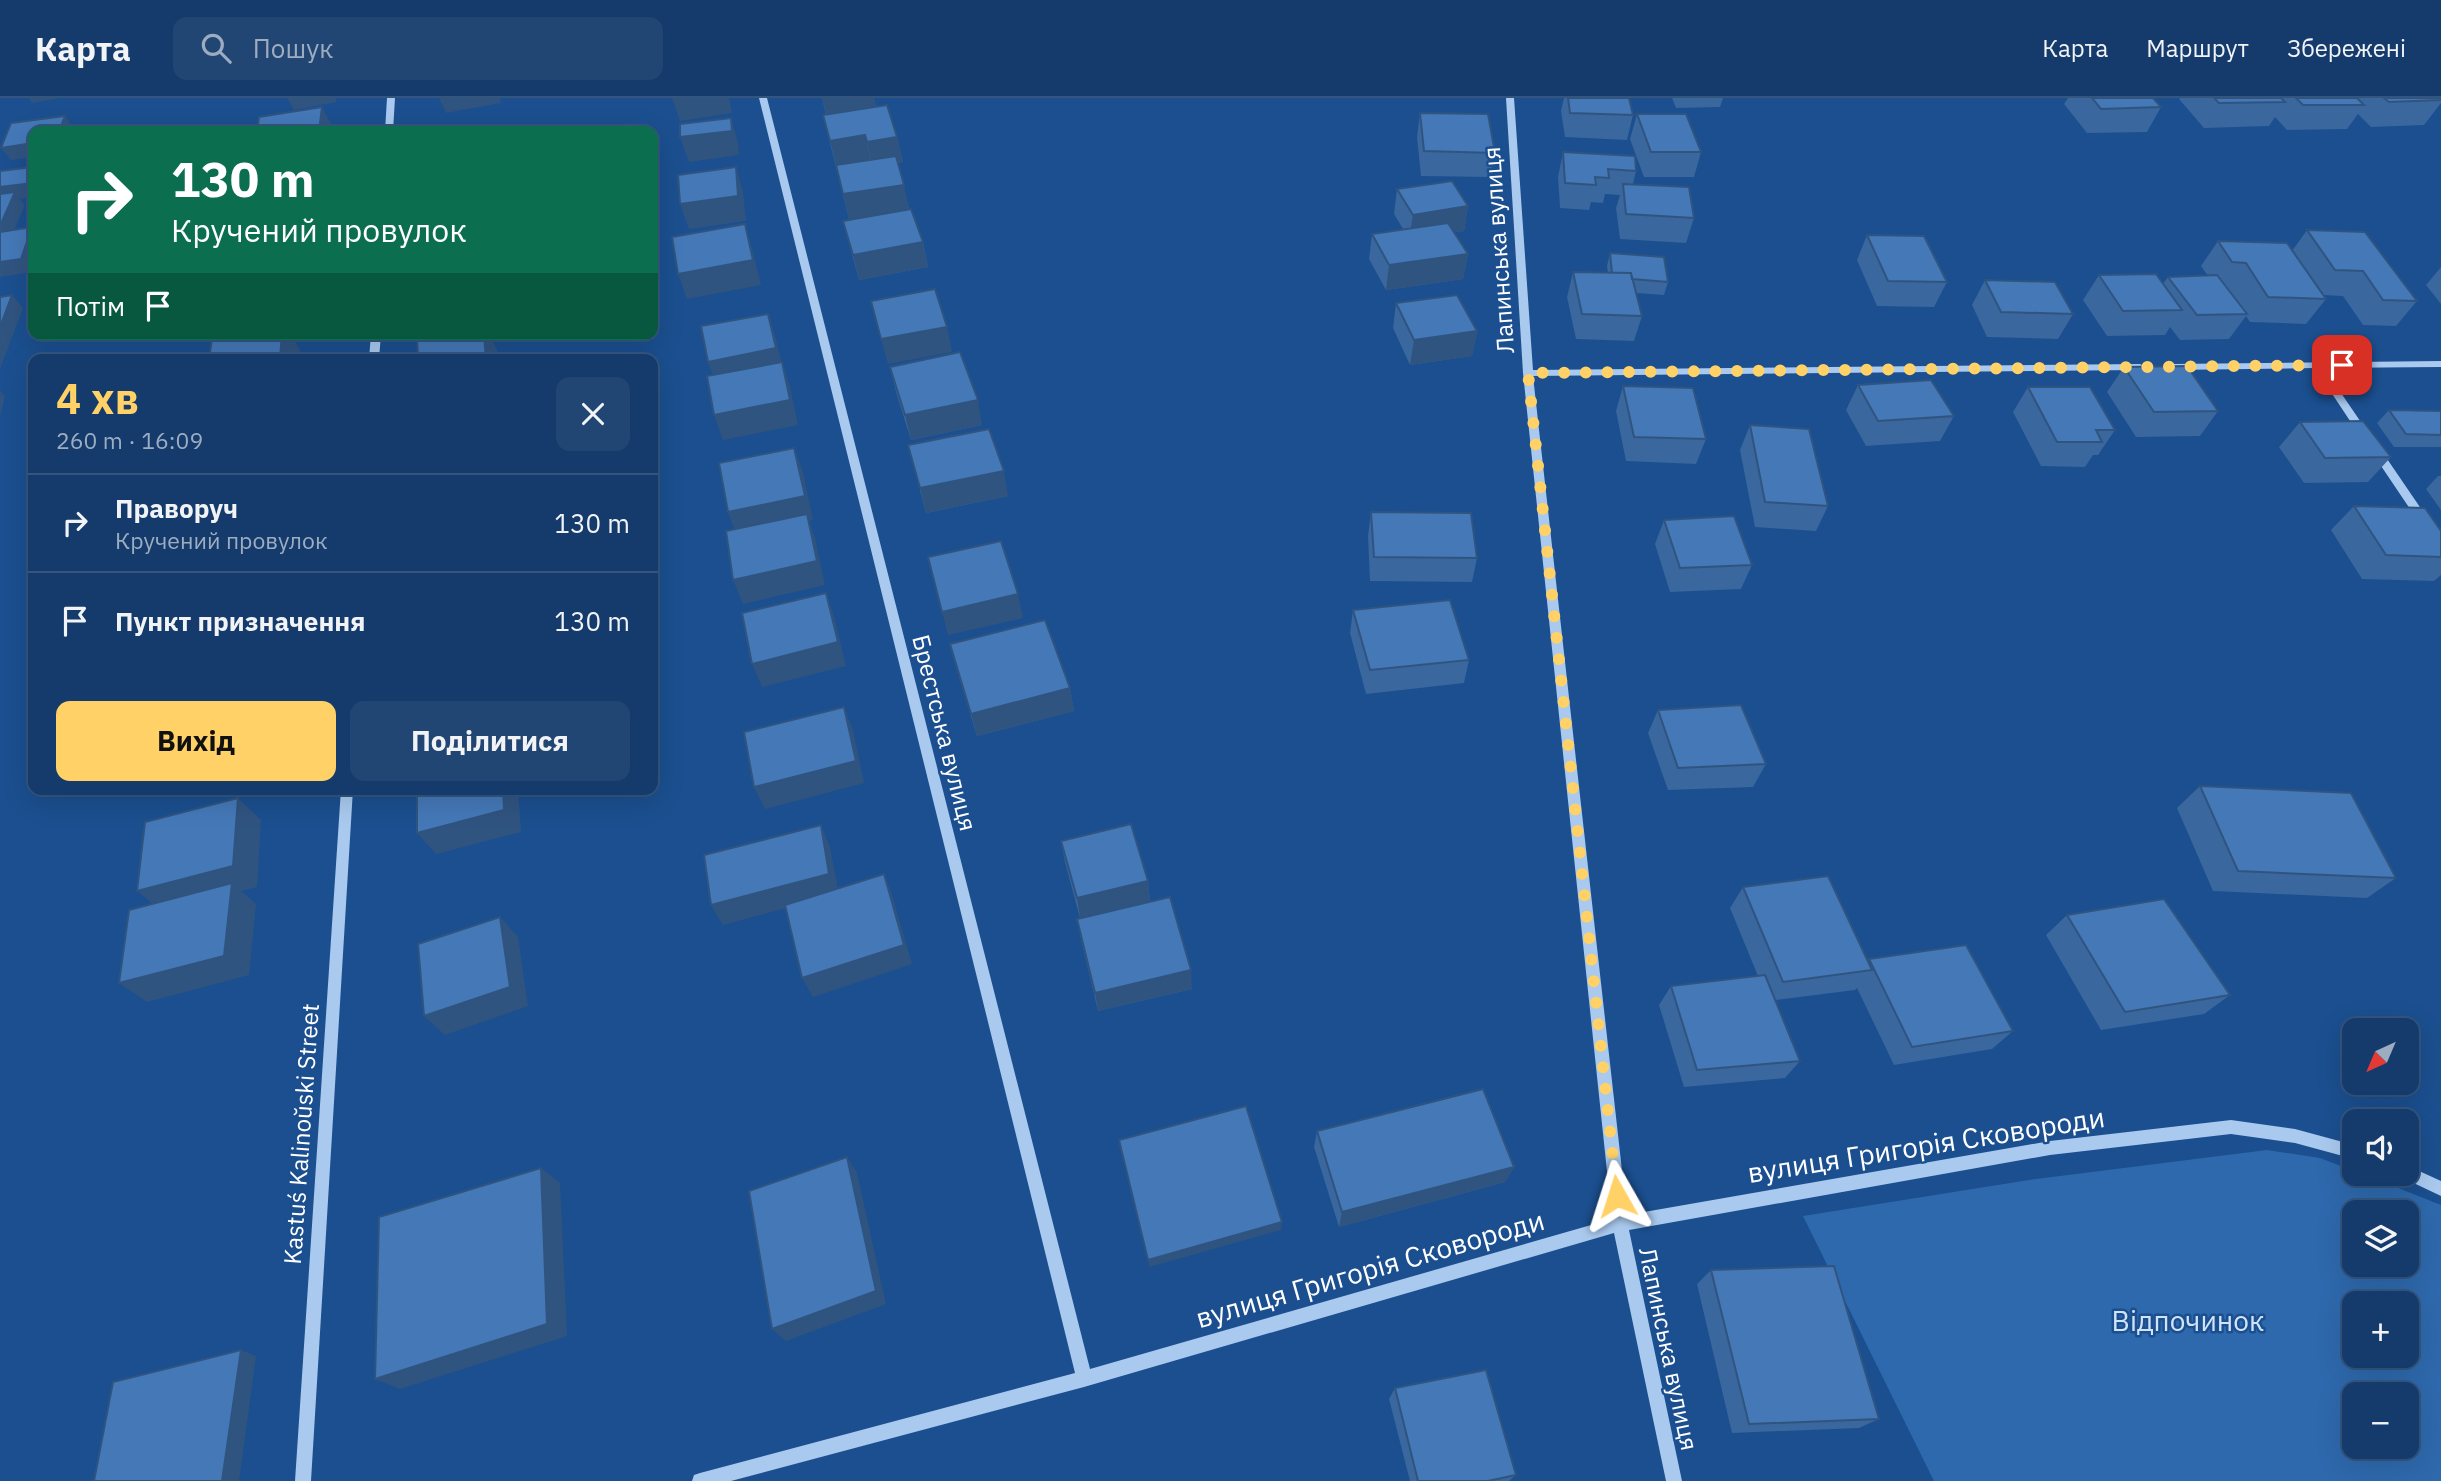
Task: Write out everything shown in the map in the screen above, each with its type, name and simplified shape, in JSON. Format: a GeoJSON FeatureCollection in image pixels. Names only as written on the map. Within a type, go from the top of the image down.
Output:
{"type":"FeatureCollection","features":[{"type":"Feature","properties":{"kind":"street"},"geometry":{"type":"LineString","coordinates":[[389,126],[391,98]]}},
{"type":"Feature","properties":{"kind":"street","name":"Брестська вулиця"},"geometry":{"type":"LineString","coordinates":[[763,98],[1084,1379]]}},
{"type":"Feature","properties":{"kind":"street","name":"Лапинська вулиця"},"geometry":{"type":"LineString","coordinates":[[1510,98],[1528,373],[1620,1224],[1674,1481]]}},
{"type":"Feature","properties":{"kind":"street"},"geometry":{"type":"LineString","coordinates":[[2165,367],[2441,364]]}},
{"type":"Feature","properties":{"kind":"street"},"geometry":{"type":"LineString","coordinates":[[2317,365],[2441,546]]}},
{"type":"Feature","properties":{"kind":"street"},"geometry":{"type":"LineString","coordinates":[[1528,373],[2151,367]]}},
{"type":"Feature","properties":{"kind":"street","name":"Kastuś Kalinoŭski Street"},"geometry":{"type":"LineString","coordinates":[[303,1481],[347,795]]}},
{"type":"Feature","properties":{"kind":"street","name":"вулиця Григорія Сковороди"},"geometry":{"type":"LineString","coordinates":[[700,1481],[1084,1379],[1620,1224],[2050,1148],[2231,1126],[2295,1136],[2342,1150]]}},
{"type":"Feature","properties":{"kind":"street"},"geometry":{"type":"LineString","coordinates":[[2419,1178],[2441,1189]]}},
{"type":"Feature","properties":{"kind":"green space","name":"Відпочинок"},"geometry":{"type":"Polygon","coordinates":[[[2267,1150],[2320,1158],[2342,1166],[2342,1186],[2393,1186],[2441,1205],[2441,1481],[1934,1481],[1803,1216],[2029,1180],[2267,1150]]]}},
{"type":"Feature","properties":{"kind":"building"},"geometry":{"type":"Polygon","coordinates":[[[1568,98],[1629,98],[1633,115],[1570,113],[1568,98]]]}},
{"type":"Feature","properties":{"kind":"building"},"geometry":{"type":"Polygon","coordinates":[[[2092,98],[2153,98],[2161,107],[2101,109],[2092,98]]]}},
{"type":"Feature","properties":{"kind":"building"},"geometry":{"type":"Polygon","coordinates":[[[2214,98],[2281,98],[2285,102],[2219,103],[2214,98]]]}},
{"type":"Feature","properties":{"kind":"building"},"geometry":{"type":"Polygon","coordinates":[[[2296,98],[2357,98],[2364,105],[2303,105],[2296,98]]]}},
{"type":"Feature","properties":{"kind":"building"},"geometry":{"type":"Polygon","coordinates":[[[2384,98],[2440,98],[2441,100],[2389,102],[2384,98]]]}},
{"type":"Feature","properties":{"kind":"building"},"geometry":{"type":"Polygon","coordinates":[[[887,105],[897,137],[867,142],[865,135],[830,141],[823,115],[887,105]]]}},
{"type":"Feature","properties":{"kind":"building"},"geometry":{"type":"Polygon","coordinates":[[[322,107],[320,126],[258,126],[259,117],[322,107]]]}},
{"type":"Feature","properties":{"kind":"building"},"geometry":{"type":"Polygon","coordinates":[[[1420,113],[1488,114],[1495,153],[1424,151],[1420,113]]]}},
{"type":"Feature","properties":{"kind":"building"},"geometry":{"type":"Polygon","coordinates":[[[1637,114],[1686,114],[1701,152],[1651,152],[1637,114]]]}},
{"type":"Feature","properties":{"kind":"building"},"geometry":{"type":"Polygon","coordinates":[[[65,116],[61,126],[28,126],[28,144],[1,148],[11,123],[65,116]]]}},
{"type":"Feature","properties":{"kind":"building"},"geometry":{"type":"Polygon","coordinates":[[[731,118],[732,131],[680,137],[680,124],[731,118]]]}},
{"type":"Feature","properties":{"kind":"building"},"geometry":{"type":"Polygon","coordinates":[[[1563,152],[1635,156],[1636,171],[1608,169],[1609,178],[1595,177],[1596,185],[1565,183],[1563,152]]]}},
{"type":"Feature","properties":{"kind":"building"},"geometry":{"type":"Polygon","coordinates":[[[896,156],[904,185],[843,194],[836,165],[896,156]]]}},
{"type":"Feature","properties":{"kind":"building"},"geometry":{"type":"Polygon","coordinates":[[[736,167],[738,196],[680,204],[678,175],[736,167]]]}},
{"type":"Feature","properties":{"kind":"building"},"geometry":{"type":"Polygon","coordinates":[[[28,168],[28,184],[0,187],[0,171],[28,168]]]}},
{"type":"Feature","properties":{"kind":"building"},"geometry":{"type":"Polygon","coordinates":[[[1452,181],[1468,206],[1413,215],[1397,189],[1452,181]]]}},
{"type":"Feature","properties":{"kind":"building"},"geometry":{"type":"Polygon","coordinates":[[[1623,184],[1689,187],[1694,218],[1626,214],[1623,184]]]}},
{"type":"Feature","properties":{"kind":"building"},"geometry":{"type":"Polygon","coordinates":[[[15,192],[0,226],[0,194],[15,192]]]}},
{"type":"Feature","properties":{"kind":"building"},"geometry":{"type":"Polygon","coordinates":[[[911,209],[923,242],[853,255],[843,221],[911,209]]]}},
{"type":"Feature","properties":{"kind":"building"},"geometry":{"type":"Polygon","coordinates":[[[1448,223],[1468,254],[1389,265],[1372,234],[1448,223]]]}},
{"type":"Feature","properties":{"kind":"building"},"geometry":{"type":"Polygon","coordinates":[[[745,224],[753,260],[678,274],[672,237],[745,224]]]}},
{"type":"Feature","properties":{"kind":"building"},"geometry":{"type":"Polygon","coordinates":[[[28,228],[28,239],[21,259],[0,262],[0,232],[28,228]]]}},
{"type":"Feature","properties":{"kind":"building"},"geometry":{"type":"Polygon","coordinates":[[[2307,230],[2365,232],[2417,301],[2383,300],[2363,271],[2335,270],[2307,230]]]}},
{"type":"Feature","properties":{"kind":"building"},"geometry":{"type":"Polygon","coordinates":[[[1867,235],[1924,236],[1947,282],[1888,281],[1867,235]]]}},
{"type":"Feature","properties":{"kind":"building"},"geometry":{"type":"Polygon","coordinates":[[[2218,241],[2287,243],[2326,299],[2268,297],[2246,263],[2232,262],[2218,241]]]}},
{"type":"Feature","properties":{"kind":"building"},"geometry":{"type":"Polygon","coordinates":[[[1610,253],[1664,257],[1668,282],[1632,279],[1631,273],[1612,273],[1610,253]]]}},
{"type":"Feature","properties":{"kind":"building"},"geometry":{"type":"Polygon","coordinates":[[[1573,272],[1631,273],[1642,316],[1582,314],[1573,272]]]}},
{"type":"Feature","properties":{"kind":"building"},"geometry":{"type":"Polygon","coordinates":[[[2156,274],[2182,310],[2123,311],[2099,275],[2156,274]]]}},
{"type":"Feature","properties":{"kind":"building"},"geometry":{"type":"Polygon","coordinates":[[[2217,275],[2247,314],[2197,315],[2168,277],[2217,275]]]}},
{"type":"Feature","properties":{"kind":"building"},"geometry":{"type":"Polygon","coordinates":[[[1985,280],[2055,282],[2073,314],[2001,312],[1985,280]]]}},
{"type":"Feature","properties":{"kind":"building"},"geometry":{"type":"Polygon","coordinates":[[[935,289],[947,327],[881,339],[871,301],[935,289]]]}},
{"type":"Feature","properties":{"kind":"building"},"geometry":{"type":"Polygon","coordinates":[[[12,295],[0,327],[0,297],[12,295]]]}},
{"type":"Feature","properties":{"kind":"building"},"geometry":{"type":"Polygon","coordinates":[[[1457,295],[1477,331],[1414,340],[1396,303],[1457,295]]]}},
{"type":"Feature","properties":{"kind":"building"},"geometry":{"type":"Polygon","coordinates":[[[768,314],[776,348],[708,362],[701,326],[768,314]]]}},
{"type":"Feature","properties":{"kind":"building"},"geometry":{"type":"Polygon","coordinates":[[[212,340],[282,340],[280,354],[210,354],[212,340]]]}},
{"type":"Feature","properties":{"kind":"building"},"geometry":{"type":"Polygon","coordinates":[[[417,340],[484,340],[486,354],[418,354],[417,340]]]}},
{"type":"Feature","properties":{"kind":"building"},"geometry":{"type":"Polygon","coordinates":[[[960,352],[978,400],[905,415],[890,367],[960,352]]]}},
{"type":"Feature","properties":{"kind":"building"},"geometry":{"type":"Polygon","coordinates":[[[782,362],[790,400],[714,415],[707,376],[782,362]]]}},
{"type":"Feature","properties":{"kind":"building"},"geometry":{"type":"Polygon","coordinates":[[[2187,366],[2218,411],[2154,412],[2124,367],[2187,366]]]}},
{"type":"Feature","properties":{"kind":"building"},"geometry":{"type":"Polygon","coordinates":[[[1931,380],[1954,416],[1878,421],[1858,385],[1931,380]]]}},
{"type":"Feature","properties":{"kind":"building"},"geometry":{"type":"Polygon","coordinates":[[[1623,386],[1693,388],[1706,439],[1634,437],[1623,386]]]}},
{"type":"Feature","properties":{"kind":"building"},"geometry":{"type":"Polygon","coordinates":[[[2028,387],[2090,387],[2115,430],[2096,430],[2102,442],[2057,442],[2028,387]]]}},
{"type":"Feature","properties":{"kind":"building"},"geometry":{"type":"Polygon","coordinates":[[[2389,410],[2441,411],[2441,435],[2406,434],[2389,410]]]}},
{"type":"Feature","properties":{"kind":"building"},"geometry":{"type":"Polygon","coordinates":[[[2363,421],[2391,457],[2325,458],[2300,422],[2363,421]]]}},
{"type":"Feature","properties":{"kind":"building"},"geometry":{"type":"Polygon","coordinates":[[[1750,425],[1809,429],[1828,506],[1765,502],[1750,425]]]}},
{"type":"Feature","properties":{"kind":"building"},"geometry":{"type":"Polygon","coordinates":[[[989,429],[1004,471],[920,488],[908,445],[989,429]]]}},
{"type":"Feature","properties":{"kind":"building"},"geometry":{"type":"Polygon","coordinates":[[[794,448],[805,496],[728,512],[719,463],[794,448]]]}},
{"type":"Feature","properties":{"kind":"building"},"geometry":{"type":"Polygon","coordinates":[[[2354,506],[2425,508],[2441,531],[2441,557],[2386,555],[2354,506]]]}},
{"type":"Feature","properties":{"kind":"building"},"geometry":{"type":"Polygon","coordinates":[[[1371,512],[1471,513],[1477,558],[1374,557],[1371,512]]]}},
{"type":"Feature","properties":{"kind":"building"},"geometry":{"type":"Polygon","coordinates":[[[807,514],[817,561],[733,580],[726,531],[807,514]]]}},
{"type":"Feature","properties":{"kind":"building"},"geometry":{"type":"Polygon","coordinates":[[[1734,516],[1752,565],[1680,568],[1664,520],[1734,516]]]}},
{"type":"Feature","properties":{"kind":"building"},"geometry":{"type":"Polygon","coordinates":[[[1001,541],[1018,594],[942,612],[928,557],[1001,541]]]}},
{"type":"Feature","properties":{"kind":"building"},"geometry":{"type":"Polygon","coordinates":[[[826,593],[838,642],[752,664],[742,613],[826,593]]]}},
{"type":"Feature","properties":{"kind":"building"},"geometry":{"type":"Polygon","coordinates":[[[1450,600],[1469,660],[1370,670],[1353,610],[1450,600]]]}},
{"type":"Feature","properties":{"kind":"building"},"geometry":{"type":"Polygon","coordinates":[[[1045,620],[1070,688],[971,714],[950,644],[1045,620]]]}},
{"type":"Feature","properties":{"kind":"building"},"geometry":{"type":"Polygon","coordinates":[[[1741,705],[1766,764],[1678,768],[1658,710],[1741,705]]]}},
{"type":"Feature","properties":{"kind":"building"},"geometry":{"type":"Polygon","coordinates":[[[844,707],[856,761],[754,787],[744,732],[844,707]]]}},
{"type":"Feature","properties":{"kind":"building"},"geometry":{"type":"Polygon","coordinates":[[[2200,786],[2351,793],[2396,878],[2238,871],[2200,786]]]}},
{"type":"Feature","properties":{"kind":"building"},"geometry":{"type":"Polygon","coordinates":[[[417,795],[503,795],[504,810],[417,833],[417,795]]]}},
{"type":"Feature","properties":{"kind":"building"},"geometry":{"type":"Polygon","coordinates":[[[238,798],[233,866],[137,891],[145,822],[238,798]]]}},
{"type":"Feature","properties":{"kind":"building"},"geometry":{"type":"Polygon","coordinates":[[[1131,824],[1148,881],[1077,898],[1061,841],[1131,824]]]}},
{"type":"Feature","properties":{"kind":"building"},"geometry":{"type":"Polygon","coordinates":[[[821,825],[829,874],[711,905],[704,855],[821,825]]]}},
{"type":"Feature","properties":{"kind":"building"},"geometry":{"type":"Polygon","coordinates":[[[884,874],[904,945],[802,978],[785,905],[884,874]]]}},
{"type":"Feature","properties":{"kind":"building"},"geometry":{"type":"Polygon","coordinates":[[[1828,876],[1872,970],[1783,982],[1743,887],[1828,876]]]}},
{"type":"Feature","properties":{"kind":"building"},"geometry":{"type":"Polygon","coordinates":[[[232,883],[224,956],[119,983],[129,910],[232,883]]]}},
{"type":"Feature","properties":{"kind":"building"},"geometry":{"type":"Polygon","coordinates":[[[1170,897],[1191,970],[1095,993],[1077,919],[1170,897]]]}},
{"type":"Feature","properties":{"kind":"building"},"geometry":{"type":"Polygon","coordinates":[[[2164,899],[2230,995],[2125,1012],[2067,915],[2164,899]]]}},
{"type":"Feature","properties":{"kind":"building"},"geometry":{"type":"Polygon","coordinates":[[[500,917],[510,987],[424,1016],[418,944],[500,917]]]}},
{"type":"Feature","properties":{"kind":"building"},"geometry":{"type":"Polygon","coordinates":[[[1966,945],[2013,1031],[1912,1047],[1869,959],[1966,945]]]}},
{"type":"Feature","properties":{"kind":"building"},"geometry":{"type":"Polygon","coordinates":[[[1765,975],[1800,1061],[1697,1070],[1671,986],[1765,975]]]}},
{"type":"Feature","properties":{"kind":"building"},"geometry":{"type":"Polygon","coordinates":[[[1483,1089],[1514,1167],[1342,1212],[1317,1131],[1483,1089]]]}},
{"type":"Feature","properties":{"kind":"building"},"geometry":{"type":"Polygon","coordinates":[[[1246,1106],[1282,1222],[1148,1260],[1119,1140],[1246,1106]]]}},
{"type":"Feature","properties":{"kind":"building"},"geometry":{"type":"Polygon","coordinates":[[[847,1157],[876,1291],[772,1329],[749,1191],[847,1157]]]}},
{"type":"Feature","properties":{"kind":"building"},"geometry":{"type":"Polygon","coordinates":[[[541,1168],[547,1324],[375,1379],[379,1217],[541,1168]]]}},
{"type":"Feature","properties":{"kind":"building"},"geometry":{"type":"Polygon","coordinates":[[[1834,1266],[1879,1419],[1749,1424],[1711,1270],[1834,1266]]]}},
{"type":"Feature","properties":{"kind":"building"},"geometry":{"type":"Polygon","coordinates":[[[241,1350],[222,1481],[94,1481],[113,1382],[241,1350]]]}},
{"type":"Feature","properties":{"kind":"building"},"geometry":{"type":"Polygon","coordinates":[[[1486,1370],[1516,1475],[1488,1481],[1418,1481],[1395,1388],[1486,1370]]]}},
{"type":"Feature","properties":{"kind":"route"},"geometry":{"type":"LineString","coordinates":[[1617,1196],[1528,373],[2342,365]]}}]}
